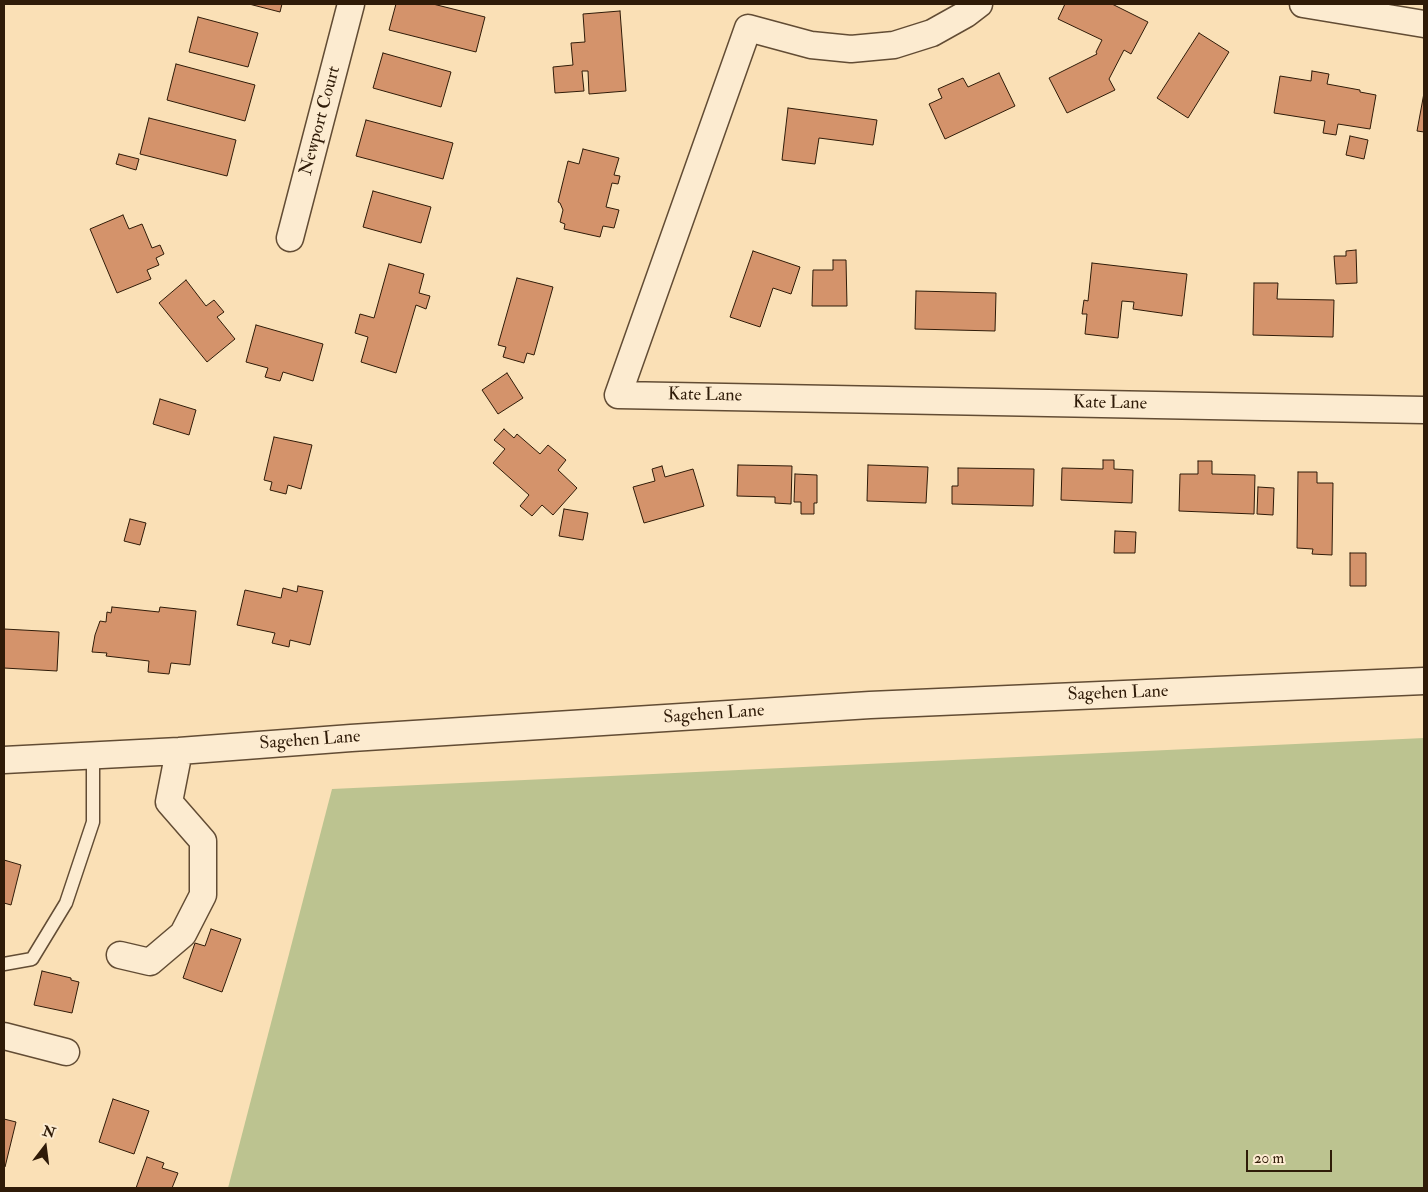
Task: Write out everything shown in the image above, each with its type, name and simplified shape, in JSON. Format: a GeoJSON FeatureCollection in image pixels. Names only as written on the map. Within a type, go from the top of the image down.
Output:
{"type":"FeatureCollection","features":[{"type":"Feature","properties":{"kind":"street","name":"Newport Court"},"geometry":{"type":"LineString","coordinates":[[290,238],[351,4]]}},
{"type":"Feature","properties":{"kind":"street","name":"Kate Lane"},"geometry":{"type":"LineString","coordinates":[[979,4],[966,14],[932,33],[894,44],[852,49],[811,45],[748,28],[618,395],[1424,410]]}},
{"type":"Feature","properties":{"kind":"street"},"geometry":{"type":"LineString","coordinates":[[1303,4],[1424,24]]}},
{"type":"Feature","properties":{"kind":"street","name":"Sagehen Lane"},"geometry":{"type":"LineString","coordinates":[[4,760],[179,751],[351,738],[870,705],[1424,682]]}},
{"type":"Feature","properties":{"kind":"street"},"geometry":{"type":"LineString","coordinates":[[120,955],[150,962],[183,934],[203,895],[203,841],[169,802],[179,751]]}},
{"type":"Feature","properties":{"kind":"street"},"geometry":{"type":"LineString","coordinates":[[4,1036],[66,1052]]}},
{"type":"Feature","properties":{"kind":"lane"},"geometry":{"type":"LineString","coordinates":[[4,964],[32,958],[66,903],[93,822],[92,756]]}},
{"type":"Feature","properties":{"kind":"green space"},"geometry":{"type":"Polygon","coordinates":[[[1424,738],[1424,1188],[228,1188],[332,789],[1424,738]]]}},
{"type":"Feature","properties":{"kind":"building"},"geometry":{"type":"Polygon","coordinates":[[[249,4],[282,4],[280,12],[249,4]]]}},
{"type":"Feature","properties":{"kind":"building"},"geometry":{"type":"Polygon","coordinates":[[[396,4],[433,4],[485,17],[476,52],[389,30],[396,4]]]}},
{"type":"Feature","properties":{"kind":"building"},"geometry":{"type":"Polygon","coordinates":[[[1065,4],[1112,4],[1148,22],[1131,54],[1124,50],[1109,79],[1115,90],[1067,113],[1049,78],[1097,54],[1096,52],[1102,40],[1058,19],[1065,4]]]}},
{"type":"Feature","properties":{"kind":"building"},"geometry":{"type":"Polygon","coordinates":[[[620,11],[626,91],[589,94],[588,71],[582,71],[584,91],[555,93],[553,67],[573,65],[571,43],[585,42],[583,14],[620,11]]]}},
{"type":"Feature","properties":{"kind":"building"},"geometry":{"type":"Polygon","coordinates":[[[198,17],[258,33],[248,67],[189,52],[198,17]]]}},
{"type":"Feature","properties":{"kind":"building"},"geometry":{"type":"Polygon","coordinates":[[[1199,33],[1229,52],[1188,118],[1157,98],[1199,33]]]}},
{"type":"Feature","properties":{"kind":"building"},"geometry":{"type":"Polygon","coordinates":[[[383,53],[451,72],[441,107],[373,88],[383,53]]]}},
{"type":"Feature","properties":{"kind":"building"},"geometry":{"type":"Polygon","coordinates":[[[176,64],[255,85],[245,121],[167,100],[176,64]]]}},
{"type":"Feature","properties":{"kind":"building"},"geometry":{"type":"Polygon","coordinates":[[[1312,71],[1329,74],[1327,84],[1376,95],[1370,129],[1338,124],[1336,135],[1323,133],[1325,121],[1274,113],[1280,76],[1311,81],[1312,71]]]}},
{"type":"Feature","properties":{"kind":"building"},"geometry":{"type":"Polygon","coordinates":[[[999,73],[1015,106],[945,139],[929,104],[942,98],[938,89],[963,78],[968,87],[999,73]]]}},
{"type":"Feature","properties":{"kind":"building"},"geometry":{"type":"Polygon","coordinates":[[[1424,93],[1424,132],[1417,131],[1424,93]]]}},
{"type":"Feature","properties":{"kind":"building"},"geometry":{"type":"Polygon","coordinates":[[[788,108],[877,120],[873,145],[819,138],[815,164],[782,160],[788,108]]]}},
{"type":"Feature","properties":{"kind":"building"},"geometry":{"type":"Polygon","coordinates":[[[149,118],[236,140],[227,176],[140,154],[149,118]]]}},
{"type":"Feature","properties":{"kind":"building"},"geometry":{"type":"Polygon","coordinates":[[[366,120],[453,143],[443,179],[356,156],[366,120]]]}},
{"type":"Feature","properties":{"kind":"building"},"geometry":{"type":"Polygon","coordinates":[[[1350,136],[1368,140],[1364,159],[1346,155],[1350,136]]]}},
{"type":"Feature","properties":{"kind":"building"},"geometry":{"type":"Polygon","coordinates":[[[583,149],[619,158],[614,175],[620,176],[618,184],[612,183],[606,207],[619,210],[614,228],[603,226],[600,237],[564,229],[565,224],[560,222],[563,210],[558,202],[568,161],[579,164],[583,149]]]}},
{"type":"Feature","properties":{"kind":"building"},"geometry":{"type":"Polygon","coordinates":[[[119,154],[139,159],[136,170],[116,164],[119,154]]]}},
{"type":"Feature","properties":{"kind":"building"},"geometry":{"type":"Polygon","coordinates":[[[373,191],[431,207],[421,243],[363,227],[373,191]]]}},
{"type":"Feature","properties":{"kind":"building"},"geometry":{"type":"Polygon","coordinates":[[[123,215],[129,229],[142,224],[152,248],[160,245],[164,254],[156,258],[159,265],[147,270],[151,279],[117,293],[90,229],[123,215]]]}},
{"type":"Feature","properties":{"kind":"building"},"geometry":{"type":"Polygon","coordinates":[[[1356,250],[1357,283],[1336,284],[1334,256],[1346,256],[1346,251],[1356,250]]]}},
{"type":"Feature","properties":{"kind":"building"},"geometry":{"type":"Polygon","coordinates":[[[753,251],[800,267],[791,294],[773,288],[760,327],[730,317],[753,251]]]}},
{"type":"Feature","properties":{"kind":"building"},"geometry":{"type":"Polygon","coordinates":[[[833,260],[846,260],[847,306],[812,306],[813,270],[833,270],[833,260]]]}},
{"type":"Feature","properties":{"kind":"building"},"geometry":{"type":"Polygon","coordinates":[[[1092,263],[1187,274],[1182,316],[1133,309],[1134,302],[1122,301],[1118,338],[1085,334],[1087,314],[1082,314],[1084,300],[1088,301],[1092,263]]]}},
{"type":"Feature","properties":{"kind":"building"},"geometry":{"type":"Polygon","coordinates":[[[389,264],[424,274],[419,293],[430,296],[426,309],[416,305],[396,373],[361,362],[368,337],[355,333],[360,314],[374,318],[389,264]]]}},
{"type":"Feature","properties":{"kind":"building"},"geometry":{"type":"Polygon","coordinates":[[[517,278],[553,287],[534,355],[527,353],[524,363],[503,357],[506,347],[498,345],[517,278]]]}},
{"type":"Feature","properties":{"kind":"building"},"geometry":{"type":"Polygon","coordinates":[[[186,280],[206,306],[214,300],[224,312],[217,317],[235,339],[207,362],[159,303],[186,280]]]}},
{"type":"Feature","properties":{"kind":"building"},"geometry":{"type":"Polygon","coordinates":[[[1254,283],[1278,283],[1277,299],[1334,300],[1333,337],[1253,335],[1254,283]]]}},
{"type":"Feature","properties":{"kind":"building"},"geometry":{"type":"Polygon","coordinates":[[[916,291],[996,293],[995,331],[915,329],[916,291]]]}},
{"type":"Feature","properties":{"kind":"building"},"geometry":{"type":"Polygon","coordinates":[[[256,325],[323,344],[313,381],[283,372],[280,381],[265,377],[268,368],[246,362],[256,325]]]}},
{"type":"Feature","properties":{"kind":"building"},"geometry":{"type":"Polygon","coordinates":[[[507,373],[523,398],[498,414],[482,390],[507,373]]]}},
{"type":"Feature","properties":{"kind":"building"},"geometry":{"type":"Polygon","coordinates":[[[160,399],[196,410],[189,435],[153,424],[160,399]]]}},
{"type":"Feature","properties":{"kind":"building"},"geometry":{"type":"Polygon","coordinates":[[[504,429],[514,438],[517,434],[540,454],[548,445],[566,460],[558,470],[577,488],[553,515],[542,505],[532,516],[520,506],[529,495],[493,463],[505,449],[494,440],[504,429]]]}},
{"type":"Feature","properties":{"kind":"building"},"geometry":{"type":"Polygon","coordinates":[[[274,437],[312,445],[301,489],[288,485],[286,494],[270,490],[272,482],[264,480],[274,437]]]}},
{"type":"Feature","properties":{"kind":"building"},"geometry":{"type":"Polygon","coordinates":[[[1103,460],[1114,460],[1114,469],[1133,470],[1132,503],[1061,500],[1062,468],[1103,469],[1103,460]]]}},
{"type":"Feature","properties":{"kind":"building"},"geometry":{"type":"Polygon","coordinates":[[[1198,461],[1212,461],[1212,474],[1255,475],[1254,514],[1179,511],[1180,474],[1198,474],[1198,461]]]}},
{"type":"Feature","properties":{"kind":"building"},"geometry":{"type":"Polygon","coordinates":[[[738,465],[792,466],[791,504],[775,503],[775,497],[737,496],[738,465]]]}},
{"type":"Feature","properties":{"kind":"building"},"geometry":{"type":"Polygon","coordinates":[[[868,465],[928,467],[926,503],[867,501],[868,465]]]}},
{"type":"Feature","properties":{"kind":"building"},"geometry":{"type":"Polygon","coordinates":[[[662,466],[665,477],[693,469],[704,506],[644,523],[633,487],[655,481],[652,469],[662,466]]]}},
{"type":"Feature","properties":{"kind":"building"},"geometry":{"type":"Polygon","coordinates":[[[958,468],[1034,469],[1033,506],[952,504],[952,486],[958,486],[958,468]]]}},
{"type":"Feature","properties":{"kind":"building"},"geometry":{"type":"Polygon","coordinates":[[[1298,472],[1317,472],[1317,483],[1333,483],[1332,555],[1312,554],[1313,549],[1297,548],[1298,472]]]}},
{"type":"Feature","properties":{"kind":"building"},"geometry":{"type":"Polygon","coordinates":[[[795,474],[817,475],[817,503],[814,503],[814,514],[801,514],[801,502],[794,502],[795,474]]]}},
{"type":"Feature","properties":{"kind":"building"},"geometry":{"type":"Polygon","coordinates":[[[1258,487],[1274,488],[1273,515],[1257,514],[1258,487]]]}},
{"type":"Feature","properties":{"kind":"building"},"geometry":{"type":"Polygon","coordinates":[[[564,509],[588,513],[583,540],[559,536],[564,509]]]}},
{"type":"Feature","properties":{"kind":"building"},"geometry":{"type":"Polygon","coordinates":[[[130,519],[146,523],[140,545],[124,541],[130,519]]]}},
{"type":"Feature","properties":{"kind":"building"},"geometry":{"type":"Polygon","coordinates":[[[1115,531],[1136,532],[1135,553],[1114,553],[1115,531]]]}},
{"type":"Feature","properties":{"kind":"building"},"geometry":{"type":"Polygon","coordinates":[[[1350,553],[1366,553],[1366,586],[1350,586],[1350,553]]]}},
{"type":"Feature","properties":{"kind":"building"},"geometry":{"type":"Polygon","coordinates":[[[298,586],[323,591],[310,645],[290,640],[289,647],[272,643],[275,633],[237,625],[245,590],[281,598],[283,588],[297,592],[298,586]]]}},
{"type":"Feature","properties":{"kind":"building"},"geometry":{"type":"Polygon","coordinates":[[[112,607],[159,612],[160,607],[196,611],[190,665],[171,663],[169,674],[148,672],[149,661],[106,656],[107,653],[92,652],[100,621],[106,622],[107,612],[111,613],[112,607]]]}},
{"type":"Feature","properties":{"kind":"building"},"geometry":{"type":"Polygon","coordinates":[[[4,629],[59,632],[57,671],[4,668],[4,629]]]}},
{"type":"Feature","properties":{"kind":"building"},"geometry":{"type":"Polygon","coordinates":[[[4,860],[21,865],[11,905],[4,903],[4,860]]]}},
{"type":"Feature","properties":{"kind":"building"},"geometry":{"type":"Polygon","coordinates":[[[211,929],[241,939],[222,992],[183,978],[195,943],[205,946],[211,929]]]}},
{"type":"Feature","properties":{"kind":"building"},"geometry":{"type":"Polygon","coordinates":[[[42,971],[71,978],[71,980],[79,982],[72,1013],[34,1005],[42,971]]]}},
{"type":"Feature","properties":{"kind":"building"},"geometry":{"type":"Polygon","coordinates":[[[113,1099],[149,1111],[134,1154],[99,1142],[113,1099]]]}},
{"type":"Feature","properties":{"kind":"building"},"geometry":{"type":"Polygon","coordinates":[[[4,1119],[16,1122],[5,1167],[4,1167],[4,1119]]]}},
{"type":"Feature","properties":{"kind":"building"},"geometry":{"type":"Polygon","coordinates":[[[147,1157],[164,1163],[162,1168],[178,1173],[172,1188],[136,1188],[147,1157]]]}}]}
